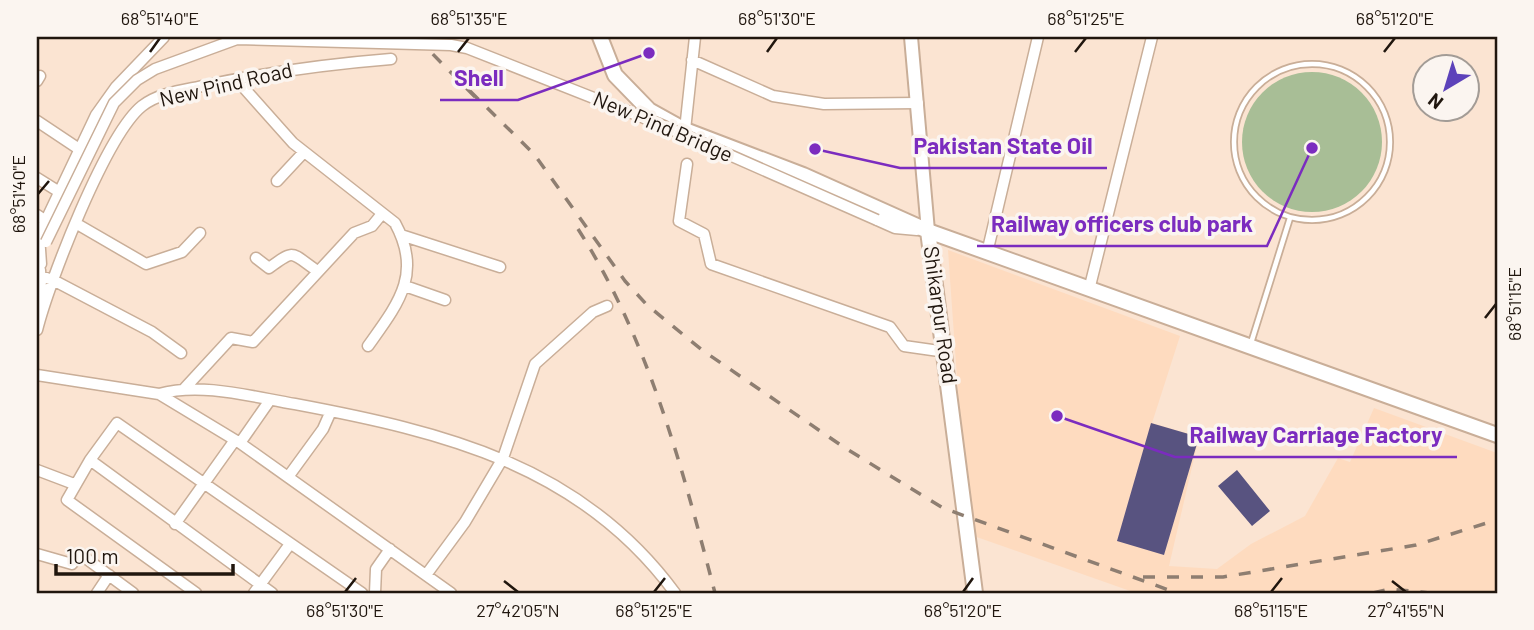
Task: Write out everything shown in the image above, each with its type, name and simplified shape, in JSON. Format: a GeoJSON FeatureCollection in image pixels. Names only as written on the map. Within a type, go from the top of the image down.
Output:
{"type":"FeatureCollection","features":[{"type":"Feature","properties":{"kind":"main road"},"geometry":{"type":"LineString","coordinates":[[600,37],[615,75],[649,110],[685,130],[803,175],[928,231],[1497,435]]}},
{"type":"Feature","properties":{"kind":"main road","name":"Shikarpur Road"},"geometry":{"type":"LineString","coordinates":[[928,231],[946,352],[975,593]]}},
{"type":"Feature","properties":{"kind":"street"},"geometry":{"type":"LineString","coordinates":[[43,307],[39,272],[41,218],[61,193],[96,115],[116,87],[164,37]]}},
{"type":"Feature","properties":{"kind":"street"},"geometry":{"type":"LineString","coordinates":[[685,130],[695,37]]}},
{"type":"Feature","properties":{"kind":"street","name":"Shikarpur Road"},"geometry":{"type":"LineString","coordinates":[[911,37],[928,231]]}},
{"type":"Feature","properties":{"kind":"street"},"geometry":{"type":"LineString","coordinates":[[987,253],[1038,37]]}},
{"type":"Feature","properties":{"kind":"street"},"geometry":{"type":"LineString","coordinates":[[1089,290],[1152,37]]}},
{"type":"Feature","properties":{"kind":"street","name":"New Pind Bridge"},"geometry":{"type":"LineString","coordinates":[[39,272],[46,242],[114,103],[124,91],[155,69],[237,39],[450,45],[467,48],[657,122],[895,228],[928,231]]}},
{"type":"Feature","properties":{"kind":"street","name":"New Pind Road"},"geometry":{"type":"LineString","coordinates":[[37,330],[53,280],[107,155],[123,127],[143,105],[169,93],[236,79],[316,65],[391,59]]}},
{"type":"Feature","properties":{"kind":"street"},"geometry":{"type":"LineString","coordinates":[[692,61],[773,96],[824,104],[918,103]]}},
{"type":"Feature","properties":{"kind":"street"},"geometry":{"type":"LineString","coordinates":[[236,79],[293,144],[381,215],[395,223],[401,235],[409,270],[405,286],[391,315],[368,346]]}},
{"type":"Feature","properties":{"kind":"street"},"geometry":{"type":"LineString","coordinates":[[37,121],[79,149]]}},
{"type":"Feature","properties":{"kind":"street"},"geometry":{"type":"LineString","coordinates":[[277,181],[304,152]]}},
{"type":"Feature","properties":{"kind":"street"},"geometry":{"type":"LineString","coordinates":[[687,164],[679,221],[704,234],[712,264],[890,327],[904,346],[946,352]]}},
{"type":"Feature","properties":{"kind":"street"},"geometry":{"type":"LineString","coordinates":[[37,177],[61,193]]}},
{"type":"Feature","properties":{"kind":"street"},"geometry":{"type":"LineString","coordinates":[[184,389],[231,338],[253,342],[316,270],[354,233],[372,226],[381,215]]}},
{"type":"Feature","properties":{"kind":"street"},"geometry":{"type":"LineString","coordinates":[[77,224],[146,264],[183,252],[200,233]]}},
{"type":"Feature","properties":{"kind":"street"},"geometry":{"type":"LineString","coordinates":[[401,235],[500,267]]}},
{"type":"Feature","properties":{"kind":"street"},"geometry":{"type":"LineString","coordinates":[[256,258],[269,268],[286,254],[292,254],[316,270]]}},
{"type":"Feature","properties":{"kind":"street"},"geometry":{"type":"LineString","coordinates":[[39,272],[152,332],[181,353]]}},
{"type":"Feature","properties":{"kind":"street"},"geometry":{"type":"LineString","coordinates":[[405,286],[445,300]]}},
{"type":"Feature","properties":{"kind":"street"},"geometry":{"type":"LineString","coordinates":[[426,575],[465,522],[503,458],[535,364],[593,312],[607,306]]}},
{"type":"Feature","properties":{"kind":"street"},"geometry":{"type":"LineString","coordinates":[[37,375],[159,394],[184,389],[270,400],[425,430],[503,458],[553,482],[602,517],[645,553],[675,593]]}},
{"type":"Feature","properties":{"kind":"street"},"geometry":{"type":"LineString","coordinates":[[159,394],[237,442],[451,593]]}},
{"type":"Feature","properties":{"kind":"street"},"geometry":{"type":"LineString","coordinates":[[175,524],[202,483],[270,400]]}},
{"type":"Feature","properties":{"kind":"street"},"geometry":{"type":"LineString","coordinates":[[288,477],[323,429],[331,411]]}},
{"type":"Feature","properties":{"kind":"street"},"geometry":{"type":"LineString","coordinates":[[196,593],[67,500],[74,484],[117,423],[362,593]]}},
{"type":"Feature","properties":{"kind":"street"},"geometry":{"type":"LineString","coordinates":[[90,460],[257,589],[272,593]]}},
{"type":"Feature","properties":{"kind":"street"},"geometry":{"type":"LineString","coordinates":[[37,470],[74,484]]}},
{"type":"Feature","properties":{"kind":"street"},"geometry":{"type":"LineString","coordinates":[[257,589],[289,544]]}},
{"type":"Feature","properties":{"kind":"street"},"geometry":{"type":"LineString","coordinates":[[375,593],[376,569],[390,549]]}},
{"type":"Feature","properties":{"kind":"street"},"geometry":{"type":"LineString","coordinates":[[37,554],[72,564],[80,554],[133,593]]}},
{"type":"Feature","properties":{"kind":"street"},"geometry":{"type":"LineString","coordinates":[[97,593],[109,575]]}},
{"type":"Feature","properties":{"kind":"lane"},"geometry":{"type":"LineString","coordinates":[[1312,63],[1337,67],[1361,80],[1379,100],[1390,125],[1391,153],[1383,179],[1367,200],[1344,215],[1317,221],[1290,218],[1268,208],[1250,190],[1238,168],[1233,144],[1237,119],[1248,97],[1265,79],[1287,67],[1312,63]]}},
{"type":"Feature","properties":{"kind":"lane"},"geometry":{"type":"LineString","coordinates":[[1250,347],[1290,218]]}},
{"type":"Feature","properties":{"kind":"shaded area"},"geometry":{"type":"Polygon","coordinates":[[[948,250],[1180,336],[1152,423],[1199,437],[1169,566],[1217,569],[1251,544],[1305,516],[1338,458],[1350,462],[1374,408],[1497,453],[1497,593],[1136,593],[968,534],[948,250]]]}},
{"type":"Feature","properties":{"kind":"green space"},"geometry":{"type":"Polygon","coordinates":[[[1312,72],[1339,78],[1361,93],[1376,115],[1382,142],[1376,169],[1361,191],[1339,206],[1312,212],[1285,206],[1263,191],[1248,169],[1242,142],[1248,115],[1263,93],[1285,78],[1312,72]]]}},
{"type":"Feature","properties":{"kind":"building"},"geometry":{"type":"Polygon","coordinates":[[[1151,423],[1199,437],[1164,555],[1117,541],[1151,423]]]}},
{"type":"Feature","properties":{"kind":"building"},"geometry":{"type":"Polygon","coordinates":[[[1237,470],[1270,511],[1252,526],[1218,486],[1237,470]]]}},
{"type":"Feature","properties":{"kind":"railway"},"geometry":{"type":"LineString","coordinates":[[416,37],[475,97]]}},
{"type":"Feature","properties":{"kind":"railway"},"geometry":{"type":"LineString","coordinates":[[470,91],[534,154],[625,281],[647,305],[702,350],[845,448],[943,508],[1177,593]]}},
{"type":"Feature","properties":{"kind":"railway"},"geometry":{"type":"LineString","coordinates":[[578,229],[625,315],[661,405],[715,593]]}},
{"type":"Feature","properties":{"kind":"railway"},"geometry":{"type":"LineString","coordinates":[[1143,577],[1223,577],[1416,545],[1490,522],[1497,523]]}},
{"type":"Feature","properties":{"kind":"railway"},"geometry":{"type":"LineString","coordinates":[[1373,593],[1390,589],[1430,593]]}},
{"type":"Feature","properties":{"kind":"place","name":"Shell"},"geometry":{"type":"Point","coordinates":[649,53]}},
{"type":"Feature","properties":{"kind":"place","name":"Railway officers club park"},"geometry":{"type":"Point","coordinates":[1312,148]}},
{"type":"Feature","properties":{"kind":"place","name":"Pakistan State Oil"},"geometry":{"type":"Point","coordinates":[815,149]}},
{"type":"Feature","properties":{"kind":"place","name":"Railway Carriage Factory"},"geometry":{"type":"Point","coordinates":[1057,416]}}]}
